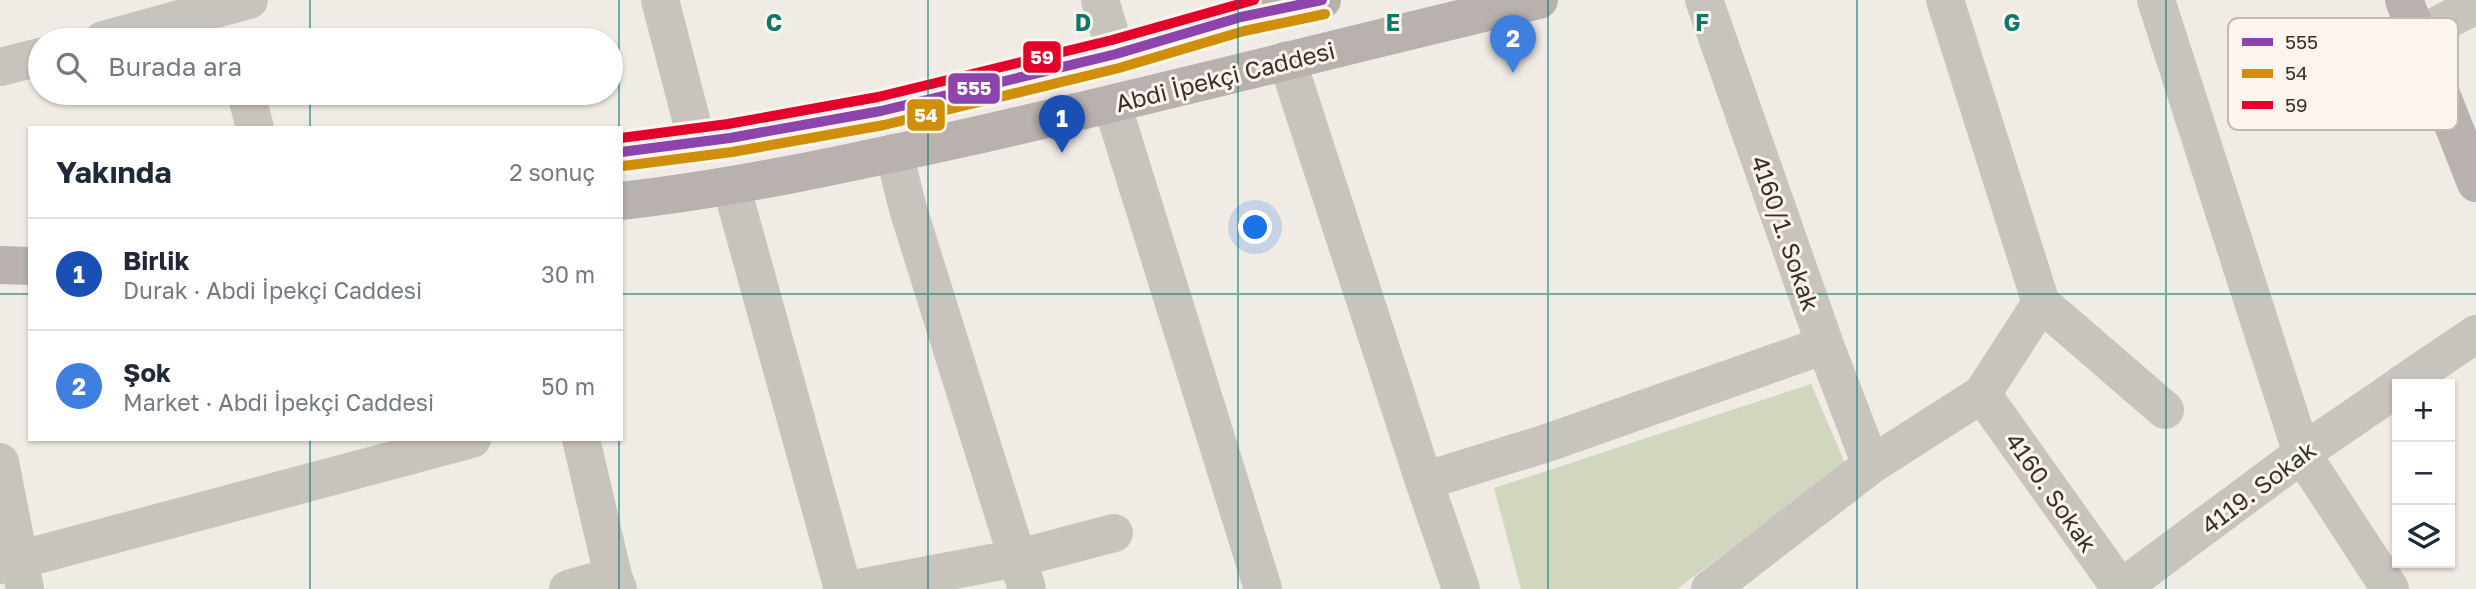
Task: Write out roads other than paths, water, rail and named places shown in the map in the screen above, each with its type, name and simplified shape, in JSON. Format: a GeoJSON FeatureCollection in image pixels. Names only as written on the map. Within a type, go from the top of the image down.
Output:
{"type":"FeatureCollection","features":[{"type":"Feature","properties":{"kind":"main road","name":"Abdi İpekçi Caddesi"},"geometry":{"type":"LineString","coordinates":[[623,152],[881,111],[1116,54],[1261,6],[1322,0]]}},
{"type":"Feature","properties":{"kind":"main road","name":"Abdi İpekçi Caddesi"},"geometry":{"type":"LineString","coordinates":[[623,201],[694,193],[894,153],[1112,104],[1539,0]]}},
{"type":"Feature","properties":{"kind":"main road"},"geometry":{"type":"LineString","coordinates":[[2404,0],[2410,18]]}},
{"type":"Feature","properties":{"kind":"main road"},"geometry":{"type":"LineString","coordinates":[[2455,130],[2476,183]]}},
{"type":"Feature","properties":{"kind":"street"},"geometry":{"type":"LineString","coordinates":[[660,0],[697,142]]}},
{"type":"Feature","properties":{"kind":"street"},"geometry":{"type":"LineString","coordinates":[[1100,0],[1116,54]]}},
{"type":"Feature","properties":{"kind":"street","name":"4160/1. Sokak"},"geometry":{"type":"LineString","coordinates":[[1704,0],[1825,345],[1871,465]]}},
{"type":"Feature","properties":{"kind":"street"},"geometry":{"type":"LineString","coordinates":[[1945,0],[2040,303],[2165,410]]}},
{"type":"Feature","properties":{"kind":"street"},"geometry":{"type":"LineString","coordinates":[[2156,0],[2302,454],[2390,589]]}},
{"type":"Feature","properties":{"kind":"street"},"geometry":{"type":"LineString","coordinates":[[2451,18],[2476,5]]}},
{"type":"Feature","properties":{"kind":"street"},"geometry":{"type":"LineString","coordinates":[[158,28],[231,12]]}},
{"type":"Feature","properties":{"kind":"street"},"geometry":{"type":"LineString","coordinates":[[0,67],[28,60]]}},
{"type":"Feature","properties":{"kind":"street"},"geometry":{"type":"LineString","coordinates":[[1287,60],[1423,481],[1461,589]]}},
{"type":"Feature","properties":{"kind":"street"},"geometry":{"type":"LineString","coordinates":[[1112,104],[1262,589]]}},
{"type":"Feature","properties":{"kind":"street"},"geometry":{"type":"LineString","coordinates":[[249,105],[254,126]]}},
{"type":"Feature","properties":{"kind":"street"},"geometry":{"type":"LineString","coordinates":[[894,153],[908,209],[1022,573]]}},
{"type":"Feature","properties":{"kind":"street"},"geometry":{"type":"LineString","coordinates":[[731,186],[843,589]]}},
{"type":"Feature","properties":{"kind":"street"},"geometry":{"type":"LineString","coordinates":[[1710,589],[1871,465],[1982,394],[2040,303]]}},
{"type":"Feature","properties":{"kind":"street"},"geometry":{"type":"LineString","coordinates":[[2409,379],[2476,334]]}},
{"type":"Feature","properties":{"kind":"street"},"geometry":{"type":"LineString","coordinates":[[1423,481],[1547,443],[1825,345]]}},
{"type":"Feature","properties":{"kind":"street","name":"4119. Sokak"},"geometry":{"type":"LineString","coordinates":[[2121,589],[2302,454],[2392,391]]}},
{"type":"Feature","properties":{"kind":"street","name":"4160. Sokak"},"geometry":{"type":"LineString","coordinates":[[1982,394],[2121,589]]}},
{"type":"Feature","properties":{"kind":"street"},"geometry":{"type":"LineString","coordinates":[[0,462],[15,571],[465,441]]}},
{"type":"Feature","properties":{"kind":"street"},"geometry":{"type":"LineString","coordinates":[[568,589],[615,583],[581,441]]}},
{"type":"Feature","properties":{"kind":"street"},"geometry":{"type":"LineString","coordinates":[[854,589],[1022,573],[1114,533]]}},
{"type":"Feature","properties":{"kind":"place","name":"Şok"},"geometry":{"type":"Point","coordinates":[1513,73]}},
{"type":"Feature","properties":{"kind":"place","name":"Birlik"},"geometry":{"type":"Point","coordinates":[1062,153]}}]}
